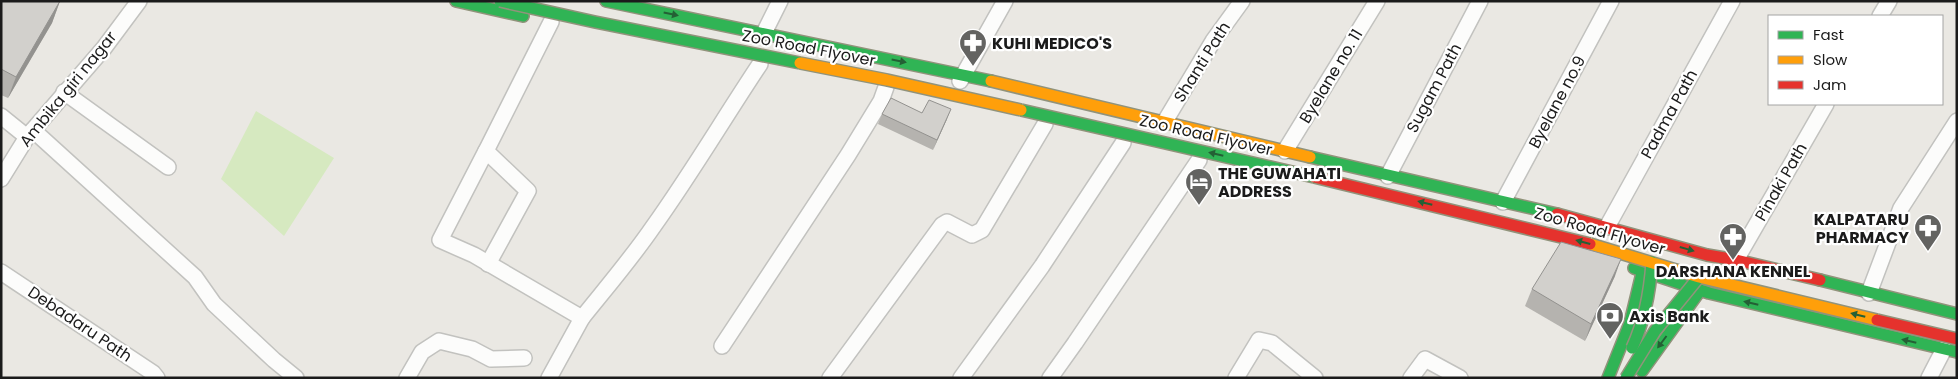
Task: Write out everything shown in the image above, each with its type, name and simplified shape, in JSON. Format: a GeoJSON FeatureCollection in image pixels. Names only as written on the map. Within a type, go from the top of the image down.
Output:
{"type":"FeatureCollection","features":[{"type":"Feature","properties":{"kind":"street","name":"Ambika giri nagar"},"geometry":{"type":"LineString","coordinates":[[1,179],[30,133],[104,48],[139,1]]}},
{"type":"Feature","properties":{"kind":"street"},"geometry":{"type":"LineString","coordinates":[[456,1],[691,52],[948,101],[1485,228],[1615,262],[1701,290],[1950,351],[1929,378]]}},
{"type":"Feature","properties":{"kind":"street","name":"Zoo Road Flyover"},"geometry":{"type":"LineString","coordinates":[[500,1],[604,24],[887,80],[1131,134],[1530,229],[1652,262],[1699,277],[1957,339]]}},
{"type":"Feature","properties":{"kind":"street"},"geometry":{"type":"LineString","coordinates":[[764,33],[780,1]]}},
{"type":"Feature","properties":{"kind":"street"},"geometry":{"type":"LineString","coordinates":[[948,101],[1005,1]]}},
{"type":"Feature","properties":{"kind":"street","name":"Shanti Path"},"geometry":{"type":"LineString","coordinates":[[1164,123],[1214,41],[1242,1]]}},
{"type":"Feature","properties":{"kind":"street","name":"Byelane no. 11"},"geometry":{"type":"LineString","coordinates":[[1285,151],[1377,1]]}},
{"type":"Feature","properties":{"kind":"street","name":"Sugam Path"},"geometry":{"type":"LineString","coordinates":[[1388,176],[1480,1]]}},
{"type":"Feature","properties":{"kind":"street","name":"Byelane no.9"},"geometry":{"type":"LineString","coordinates":[[1503,202],[1611,1]]}},
{"type":"Feature","properties":{"kind":"street","name":"Padma Path"},"geometry":{"type":"LineString","coordinates":[[1607,228],[1732,1]]}},
{"type":"Feature","properties":{"kind":"street"},"geometry":{"type":"LineString","coordinates":[[1881,15],[1890,1]]}},
{"type":"Feature","properties":{"kind":"street"},"geometry":{"type":"LineString","coordinates":[[603,6],[764,33],[964,74],[1503,202],[1707,255],[1736,260],[1957,314]]}},
{"type":"Feature","properties":{"kind":"street","name":"Zoo Road Flyover"},"geometry":{"type":"LineString","coordinates":[[603,6],[986,89],[1605,235],[1719,268]]}},
{"type":"Feature","properties":{"kind":"street"},"geometry":{"type":"LineString","coordinates":[[551,22],[440,240],[488,264],[582,318]]}},
{"type":"Feature","properties":{"kind":"street"},"geometry":{"type":"LineString","coordinates":[[549,378],[582,318],[652,229],[718,132],[732,106],[760,64]]}},
{"type":"Feature","properties":{"kind":"street"},"geometry":{"type":"LineString","coordinates":[[722,346],[848,155],[881,100],[886,88]]}},
{"type":"Feature","properties":{"kind":"street"},"geometry":{"type":"LineString","coordinates":[[64,92],[168,167]]}},
{"type":"Feature","properties":{"kind":"street","name":"Pinaki Path"},"geometry":{"type":"LineString","coordinates":[[1736,260],[1825,105]]}},
{"type":"Feature","properties":{"kind":"street"},"geometry":{"type":"LineString","coordinates":[[1,116],[30,133],[195,277],[214,304],[296,378]]}},
{"type":"Feature","properties":{"kind":"street"},"geometry":{"type":"LineString","coordinates":[[1869,293],[1901,208],[1957,121]]}},
{"type":"Feature","properties":{"kind":"street"},"geometry":{"type":"LineString","coordinates":[[830,378],[942,225],[948,222],[972,235],[982,230],[1046,124]]}},
{"type":"Feature","properties":{"kind":"street"},"geometry":{"type":"LineString","coordinates":[[961,378],[1042,266],[1123,142]]}},
{"type":"Feature","properties":{"kind":"street"},"geometry":{"type":"LineString","coordinates":[[486,151],[528,191],[488,264]]}},
{"type":"Feature","properties":{"kind":"street"},"geometry":{"type":"LineString","coordinates":[[1050,378],[1199,160]]}},
{"type":"Feature","properties":{"kind":"street"},"geometry":{"type":"LineString","coordinates":[[1608,378],[1618,358],[1629,327],[1650,239]]}},
{"type":"Feature","properties":{"kind":"street"},"geometry":{"type":"LineString","coordinates":[[1638,378],[1646,364],[1701,290],[1707,255]]}},
{"type":"Feature","properties":{"kind":"street"},"geometry":{"type":"LineString","coordinates":[[1617,378],[1638,337],[1644,318],[1651,285],[1652,262]]}},
{"type":"Feature","properties":{"kind":"street","name":"Debadaru Path"},"geometry":{"type":"LineString","coordinates":[[1,272],[153,373],[157,378]]}},
{"type":"Feature","properties":{"kind":"street"},"geometry":{"type":"LineString","coordinates":[[1626,378],[1655,331],[1699,277]]}},
{"type":"Feature","properties":{"kind":"street"},"geometry":{"type":"LineString","coordinates":[[1816,293],[1842,300]]}},
{"type":"Feature","properties":{"kind":"street"},"geometry":{"type":"LineString","coordinates":[[1236,378],[1259,340],[1272,343],[1315,378]]}},
{"type":"Feature","properties":{"kind":"street"},"geometry":{"type":"LineString","coordinates":[[407,378],[422,352],[439,341],[472,349],[492,359],[524,358]]}},
{"type":"Feature","properties":{"kind":"street"},"geometry":{"type":"LineString","coordinates":[[1411,378],[1425,359],[1460,378]]}},
{"type":"Feature","properties":{"kind":"green space"},"geometry":{"type":"Polygon","coordinates":[[[256,111],[334,158],[284,236],[221,179],[256,111]]]}},
{"type":"Feature","properties":{"kind":"building"},"geometry":{"type":"Polygon","coordinates":[[[1,1],[60,1],[16,77],[1,69],[1,1]]]}},
{"type":"Feature","properties":{"kind":"building"},"geometry":{"type":"Polygon","coordinates":[[[891,98],[922,113],[929,100],[951,109],[937,140],[882,114],[891,98]]]}},
{"type":"Feature","properties":{"kind":"building"},"geometry":{"type":"Polygon","coordinates":[[[1561,242],[1621,259],[1591,324],[1532,289],[1561,242]]]}},
{"type":"Feature","properties":{"kind":"traffic: fast"},"geometry":{"type":"LineString","coordinates":[[456,1],[523,16]]}},
{"type":"Feature","properties":{"kind":"traffic: fast"},"geometry":{"type":"LineString","coordinates":[[500,1],[800,63]]}},
{"type":"Feature","properties":{"kind":"traffic: fast"},"geometry":{"type":"LineString","coordinates":[[606,1],[991,81]]}},
{"type":"Feature","properties":{"kind":"traffic: fast"},"geometry":{"type":"LineString","coordinates":[[1021,110],[1314,177]]}},
{"type":"Feature","properties":{"kind":"traffic: fast"},"geometry":{"type":"LineString","coordinates":[[1310,157],[1557,214]]}},
{"type":"Feature","properties":{"kind":"traffic: fast"},"geometry":{"type":"LineString","coordinates":[[1632,348],[1646,306],[1652,262]]}},
{"type":"Feature","properties":{"kind":"traffic: fast"},"geometry":{"type":"LineString","coordinates":[[1608,378],[1630,323],[1644,265]]}},
{"type":"Feature","properties":{"kind":"traffic: fast"},"geometry":{"type":"LineString","coordinates":[[1634,268],[1709,293],[1957,352]]}},
{"type":"Feature","properties":{"kind":"traffic: fast"},"geometry":{"type":"LineString","coordinates":[[1626,378],[1655,331],[1699,277]]}},
{"type":"Feature","properties":{"kind":"traffic: fast"},"geometry":{"type":"LineString","coordinates":[[1820,280],[1957,314]]}},
{"type":"Feature","properties":{"kind":"traffic: fast"},"geometry":{"type":"LineString","coordinates":[[1642,371],[1699,292]]}},
{"type":"Feature","properties":{"kind":"traffic: slow"},"geometry":{"type":"LineString","coordinates":[[800,63],[1021,110]]}},
{"type":"Feature","properties":{"kind":"traffic: slow"},"geometry":{"type":"LineString","coordinates":[[991,81],[1310,157]]}},
{"type":"Feature","properties":{"kind":"traffic: slow"},"geometry":{"type":"LineString","coordinates":[[1590,244],[1699,277],[1877,320]]}},
{"type":"Feature","properties":{"kind":"traffic: jam"},"geometry":{"type":"LineString","coordinates":[[1314,177],[1590,244]]}},
{"type":"Feature","properties":{"kind":"traffic: jam"},"geometry":{"type":"LineString","coordinates":[[1557,214],[1707,255],[1820,280]]}},
{"type":"Feature","properties":{"kind":"traffic: jam"},"geometry":{"type":"LineString","coordinates":[[1877,320],[1957,339]]}},
{"type":"Feature","properties":{"kind":"place","name":"KUHI MEDICO'S"},"geometry":{"type":"Point","coordinates":[973,67]}},
{"type":"Feature","properties":{"kind":"place","name":"THE GUWAHATI ADDRESS"},"geometry":{"type":"Point","coordinates":[1199,206]}},
{"type":"Feature","properties":{"kind":"place","name":"KALPATARU PHARMACY"},"geometry":{"type":"Point","coordinates":[1928,252]}},
{"type":"Feature","properties":{"kind":"place","name":"DARSHANA KENNEL"},"geometry":{"type":"Point","coordinates":[1733,261]}},
{"type":"Feature","properties":{"kind":"place","name":"Axis Bank"},"geometry":{"type":"Point","coordinates":[1610,340]}}]}
